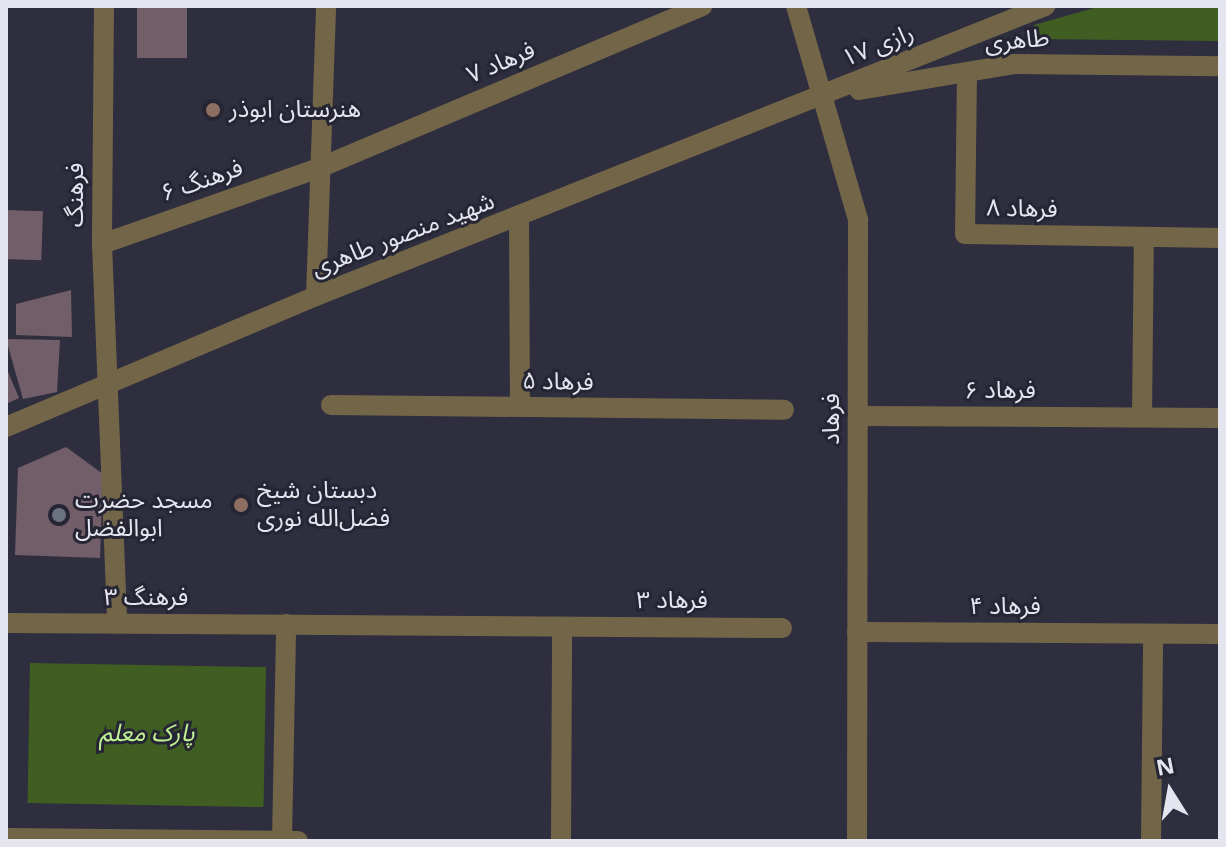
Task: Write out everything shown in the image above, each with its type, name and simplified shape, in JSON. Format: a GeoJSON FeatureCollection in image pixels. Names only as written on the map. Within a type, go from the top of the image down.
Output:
{"type":"FeatureCollection","features":[{"type":"Feature","properties":{"kind":"street","name":"فرهنگ"},"geometry":{"type":"LineString","coordinates":[[104,6],[102,244],[117,623]]}},
{"type":"Feature","properties":{"kind":"street"},"geometry":{"type":"LineString","coordinates":[[316,296],[326,6]]}},
{"type":"Feature","properties":{"kind":"street","name":"فرهاد ۷"},"geometry":{"type":"LineString","coordinates":[[319,168],[702,6]]}},
{"type":"Feature","properties":{"kind":"street","name":"فرهاد"},"geometry":{"type":"LineString","coordinates":[[796,6],[858,220],[857,841]]}},
{"type":"Feature","properties":{"kind":"street","name":"رازی ۱۷"},"geometry":{"type":"LineString","coordinates":[[820,97],[1045,6]]}},
{"type":"Feature","properties":{"kind":"street","name":"طاهری"},"geometry":{"type":"LineString","coordinates":[[820,97],[1014,64],[1220,66]]}},
{"type":"Feature","properties":{"kind":"street","name":"فرهاد ۸"},"geometry":{"type":"LineString","coordinates":[[967,72],[965,234],[1144,237]]}},
{"type":"Feature","properties":{"kind":"street","name":"شهید منصور طاهری"},"geometry":{"type":"LineString","coordinates":[[6,427],[316,296],[519,219],[820,97]]}},
{"type":"Feature","properties":{"kind":"street","name":"فرهنگ ۶"},"geometry":{"type":"LineString","coordinates":[[102,244],[319,168]]}},
{"type":"Feature","properties":{"kind":"street"},"geometry":{"type":"LineString","coordinates":[[519,219],[520,407]]}},
{"type":"Feature","properties":{"kind":"street"},"geometry":{"type":"LineString","coordinates":[[1142,417],[1144,237],[1220,238]]}},
{"type":"Feature","properties":{"kind":"street","name":"فرهاد ۵"},"geometry":{"type":"LineString","coordinates":[[331,405],[784,410]]}},
{"type":"Feature","properties":{"kind":"street","name":"فرهاد ۶"},"geometry":{"type":"LineString","coordinates":[[858,416],[1220,418]]}},
{"type":"Feature","properties":{"kind":"street","name":"فرهنگ ۳"},"geometry":{"type":"LineString","coordinates":[[6,623],[562,627]]}},
{"type":"Feature","properties":{"kind":"street"},"geometry":{"type":"LineString","coordinates":[[282,841],[286,624]]}},
{"type":"Feature","properties":{"kind":"street"},"geometry":{"type":"LineString","coordinates":[[561,841],[562,627]]}},
{"type":"Feature","properties":{"kind":"street","name":"فرهاد ۳"},"geometry":{"type":"LineString","coordinates":[[562,627],[782,628]]}},
{"type":"Feature","properties":{"kind":"street","name":"فرهاد ۴"},"geometry":{"type":"LineString","coordinates":[[857,632],[1220,634]]}},
{"type":"Feature","properties":{"kind":"street"},"geometry":{"type":"LineString","coordinates":[[1151,841],[1153,634]]}},
{"type":"Feature","properties":{"kind":"street"},"geometry":{"type":"LineString","coordinates":[[6,838],[298,841]]}},
{"type":"Feature","properties":{"kind":"green space"},"geometry":{"type":"Polygon","coordinates":[[[1101,6],[1220,6],[1220,41],[1035,39],[1034,25],[1101,6]]]}},
{"type":"Feature","properties":{"kind":"green space","name":"پارک معلم"},"geometry":{"type":"Polygon","coordinates":[[[30,663],[266,667],[264,807],[28,803],[30,663]]]}},
{"type":"Feature","properties":{"kind":"building"},"geometry":{"type":"Polygon","coordinates":[[[137,6],[187,6],[187,58],[137,58],[137,6]]]}},
{"type":"Feature","properties":{"kind":"building"},"geometry":{"type":"Polygon","coordinates":[[[6,210],[43,211],[41,260],[6,259],[6,210]]]}},
{"type":"Feature","properties":{"kind":"building"},"geometry":{"type":"Polygon","coordinates":[[[71,290],[72,337],[16,335],[16,304],[71,290]]]}},
{"type":"Feature","properties":{"kind":"building"},"geometry":{"type":"Polygon","coordinates":[[[6,339],[60,340],[57,392],[23,399],[6,339]]]}},
{"type":"Feature","properties":{"kind":"building"},"geometry":{"type":"Polygon","coordinates":[[[6,367],[19,398],[6,404],[6,367]]]}},
{"type":"Feature","properties":{"kind":"building","name":"مسجد حضرت ابوالفضل"},"geometry":{"type":"Polygon","coordinates":[[[66,447],[103,474],[100,558],[15,555],[18,468],[66,447]]]}},
{"type":"Feature","properties":{"kind":"place","name":"هنرستان ابوذر"},"geometry":{"type":"Point","coordinates":[213,110]}},
{"type":"Feature","properties":{"kind":"place","name":"دبستان شیخ فضل‌الله نوری"},"geometry":{"type":"Point","coordinates":[241,505]}},
{"type":"Feature","properties":{"kind":"place","name":"مسجد حضرت ابوالفضل"},"geometry":{"type":"Point","coordinates":[59,515]}}]}
